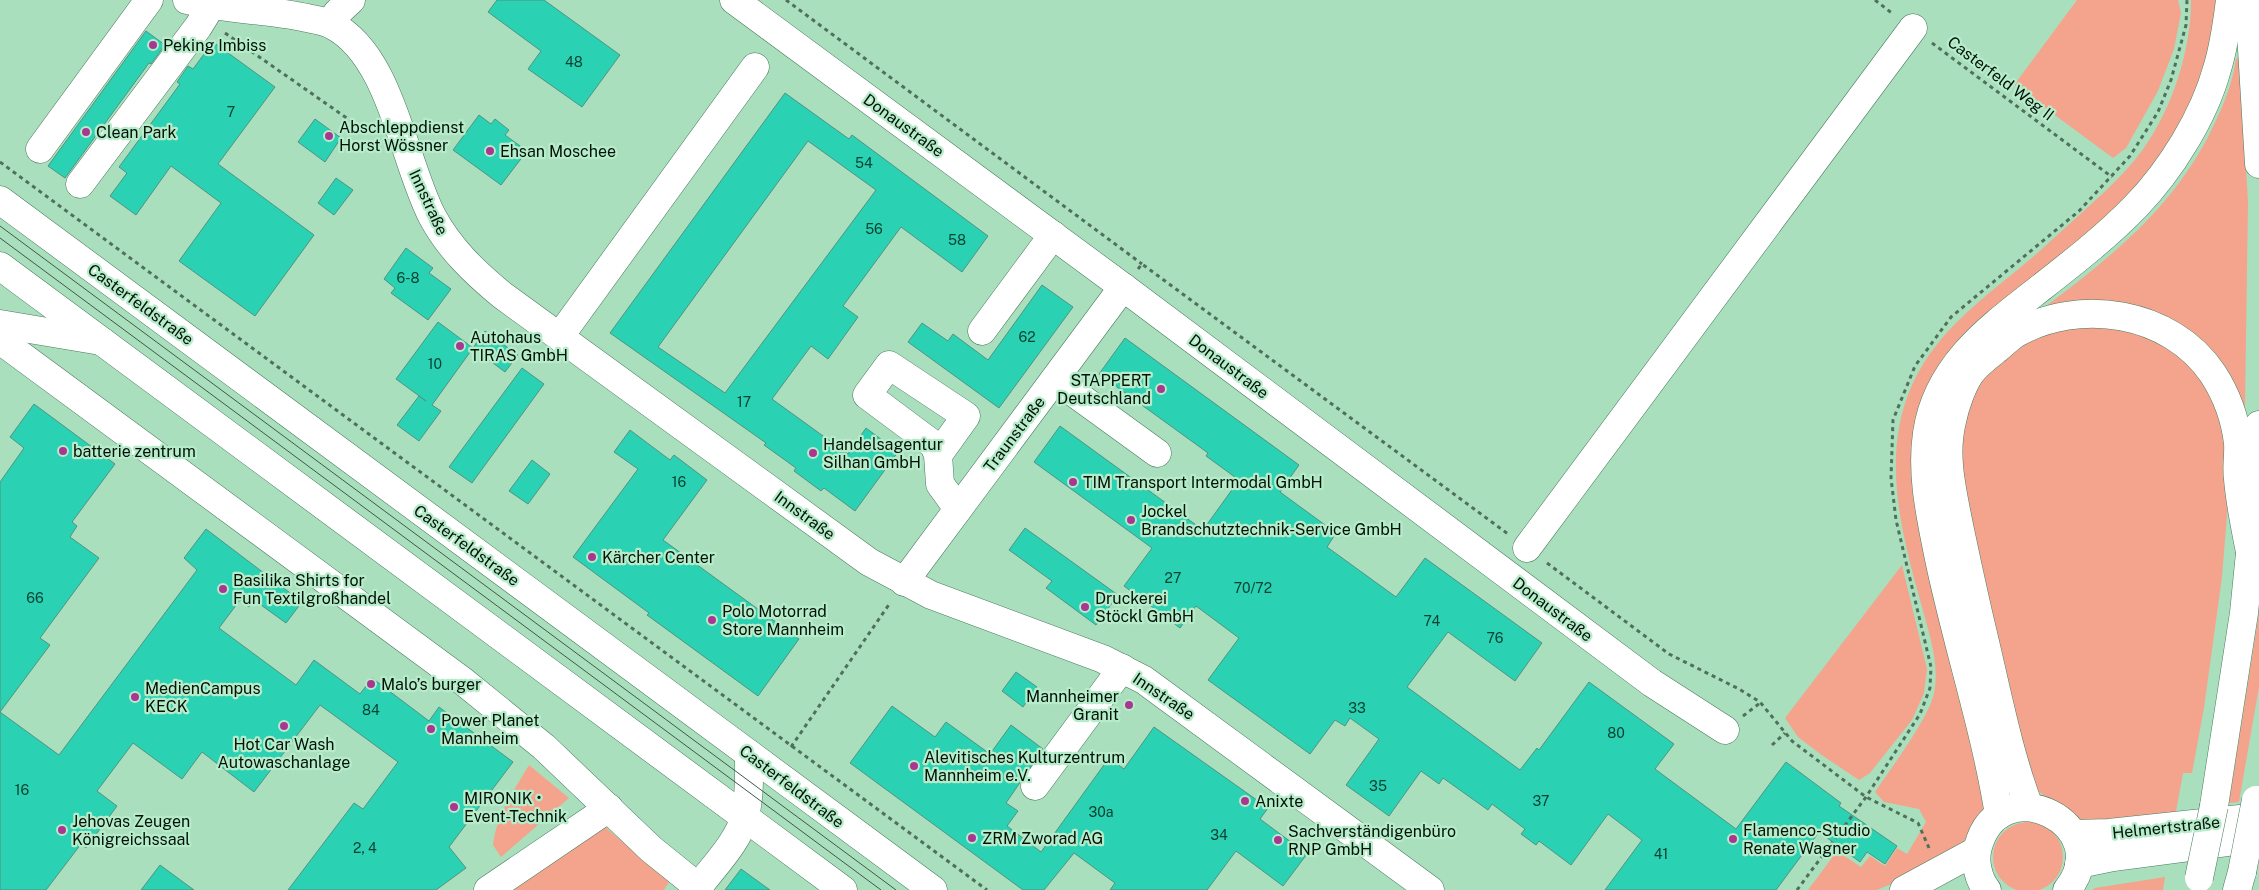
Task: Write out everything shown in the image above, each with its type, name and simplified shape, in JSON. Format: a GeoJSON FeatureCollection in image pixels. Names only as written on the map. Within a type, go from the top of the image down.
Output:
{"type":"FeatureCollection","features":[{"type":"Feature","properties":{"kind":"main road"},"geometry":{"type":"LineString","coordinates":[[40,149],[149,0]]}},
{"type":"Feature","properties":{"kind":"main road"},"geometry":{"type":"LineString","coordinates":[[80,184],[198,27],[199,3],[282,12],[331,24],[337,13],[350,0]]}},
{"type":"Feature","properties":{"kind":"main road","name":"Donaustraße"},"geometry":{"type":"LineString","coordinates":[[734,0],[1123,287],[1652,683],[1725,730]]}},
{"type":"Feature","properties":{"kind":"main road"},"geometry":{"type":"LineString","coordinates":[[1999,815],[1993,779],[1945,587],[1929,512],[1924,468],[1927,432],[1932,413],[1947,375],[1962,355],[1988,329],[2071,264],[2137,205],[2168,168],[2189,134],[2217,72],[2230,0]]}},
{"type":"Feature","properties":{"kind":"main road"},"geometry":{"type":"LineString","coordinates":[[2249,0],[2259,164]]}},
{"type":"Feature","properties":{"kind":"main road","name":"Innstraße"},"geometry":{"type":"LineString","coordinates":[[331,24],[348,35],[361,48],[377,73],[389,100],[432,216],[454,250],[467,265],[496,290],[869,562],[904,582],[961,607],[1072,646],[1122,668],[1163,693],[1430,890]]}},
{"type":"Feature","properties":{"kind":"main road"},"geometry":{"type":"LineString","coordinates":[[1527,548],[1913,28]]}},
{"type":"Feature","properties":{"kind":"main road"},"geometry":{"type":"LineString","coordinates":[[560,336],[755,67]]}},
{"type":"Feature","properties":{"kind":"main road","name":"Casterfeldstraße"},"geometry":{"type":"LineString","coordinates":[[0,200],[933,890]]}},
{"type":"Feature","properties":{"kind":"main road"},"geometry":{"type":"LineString","coordinates":[[982,331],[1053,235]]}},
{"type":"Feature","properties":{"kind":"main road"},"geometry":{"type":"LineString","coordinates":[[0,266],[842,890]]}},
{"type":"Feature","properties":{"kind":"main road","name":"Traunstraße"},"geometry":{"type":"LineString","coordinates":[[904,582],[1123,287]]}},
{"type":"Feature","properties":{"kind":"main road"},"geometry":{"type":"LineString","coordinates":[[2029,807],[2011,752],[1970,579],[1951,484],[1948,452],[1952,422],[1970,374],[1987,356],[2015,334],[2047,320],[2073,315],[2106,314],[2138,319],[2166,332],[2196,353],[2212,373],[2225,396],[2234,421],[2238,444],[2237,478],[2251,556]]}},
{"type":"Feature","properties":{"kind":"main road"},"geometry":{"type":"LineString","coordinates":[[0,324],[101,341]]}},
{"type":"Feature","properties":{"kind":"main road"},"geometry":{"type":"LineString","coordinates":[[0,340],[464,682],[544,747],[651,849],[697,889],[732,841],[744,817],[749,792],[749,754]]}},
{"type":"Feature","properties":{"kind":"main road"},"geometry":{"type":"LineString","coordinates":[[1054,379],[1157,453]]}},
{"type":"Feature","properties":{"kind":"main road"},"geometry":{"type":"LineString","coordinates":[[2198,884],[2214,806],[2231,705],[2251,556],[2259,425]]}},
{"type":"Feature","properties":{"kind":"main road"},"geometry":{"type":"LineString","coordinates":[[938,455],[940,484],[958,509]]}},
{"type":"Feature","properties":{"kind":"main road"},"geometry":{"type":"LineString","coordinates":[[1035,786],[1122,668]]}},
{"type":"Feature","properties":{"kind":"main road"},"geometry":{"type":"LineString","coordinates":[[2240,884],[2258,800]]}},
{"type":"Feature","properties":{"kind":"main road","name":"Helmertstraße"},"geometry":{"type":"LineString","coordinates":[[2074,834],[2109,833],[2258,800]]}},
{"type":"Feature","properties":{"kind":"main road"},"geometry":{"type":"LineString","coordinates":[[1983,889],[1977,870],[1976,852],[1984,831],[1999,815],[2013,809],[2029,807],[2047,810],[2062,820],[2074,834],[2079,849],[2079,864],[2073,882],[2067,890]]}},
{"type":"Feature","properties":{"kind":"main road"},"geometry":{"type":"LineString","coordinates":[[488,890],[609,808]]}},
{"type":"Feature","properties":{"kind":"main road","name":"Helmertstraße"},"geometry":{"type":"LineString","coordinates":[[2079,864],[2113,857],[2259,838]]}},
{"type":"Feature","properties":{"kind":"main road"},"geometry":{"type":"LineString","coordinates":[[1904,890],[1976,852]]}},
{"type":"Feature","properties":{"kind":"path"},"geometry":{"type":"LineString","coordinates":[[786,0],[1669,654],[1739,689],[1760,702],[1792,741],[1866,797],[1918,823],[1932,854]]}},
{"type":"Feature","properties":{"kind":"path","name":"Casterfeld Weg II"},"geometry":{"type":"LineString","coordinates":[[1875,0],[2112,177],[2130,156],[2158,112],[2180,53],[2186,25],[2187,0]]}},
{"type":"Feature","properties":{"kind":"path"},"geometry":{"type":"LineString","coordinates":[[199,3],[226,33],[361,128],[404,143]]}},
{"type":"Feature","properties":{"kind":"path"},"geometry":{"type":"LineString","coordinates":[[0,162],[987,890]]}},
{"type":"Feature","properties":{"kind":"path"},"geometry":{"type":"LineString","coordinates":[[1123,287],[1142,264]]}},
{"type":"Feature","properties":{"kind":"path"},"geometry":{"type":"LineString","coordinates":[[791,747],[904,582]]}},
{"type":"Feature","properties":{"kind":"path"},"geometry":{"type":"LineString","coordinates":[[1772,745],[1785,733]]}},
{"type":"Feature","properties":{"kind":"path"},"geometry":{"type":"LineString","coordinates":[[1797,890],[1866,797]]}},
{"type":"Feature","properties":{"kind":"shaded area"},"geometry":{"type":"Polygon","coordinates":[[[2077,0],[2178,0],[2181,13],[2174,49],[2158,91],[2126,148],[2113,158],[2014,85],[2077,0]]]}},
{"type":"Feature","properties":{"kind":"shaded area"},"geometry":{"type":"Polygon","coordinates":[[[2191,0],[2222,0],[2220,18],[2189,113],[2140,188],[1951,357],[1987,807],[1957,851],[1927,869],[1877,890],[1808,890],[1837,851],[1861,867],[1870,856],[1885,866],[1897,848],[1907,854],[1926,822],[1919,809],[1884,802],[1875,792],[1925,716],[1934,693],[1936,671],[1933,649],[1908,552],[1898,496],[1897,440],[1902,412],[1912,385],[1922,365],[1948,331],[2093,202],[2141,152],[2162,118],[2178,79],[2188,39],[2191,0]]]}},
{"type":"Feature","properties":{"kind":"shaded area"},"geometry":{"type":"Polygon","coordinates":[[[2240,56],[2248,203],[2245,408],[2231,382],[2209,352],[2041,310],[2090,272],[2135,233],[2174,189],[2192,164],[2213,127],[2229,89],[2236,59],[2240,56]]]}},
{"type":"Feature","properties":{"kind":"shaded area"},"geometry":{"type":"Polygon","coordinates":[[[2085,322],[2147,335],[2197,369],[2222,412],[2229,491],[2222,577],[2204,708],[2192,773],[2183,773],[2175,817],[2084,822],[2039,792],[2031,782],[1957,469],[1967,409],[1978,385],[1990,370],[2024,341],[2085,322]]]}},
{"type":"Feature","properties":{"kind":"shaded area"},"geometry":{"type":"Polygon","coordinates":[[[1902,565],[1927,669],[1924,693],[1912,720],[1870,773],[1859,780],[1798,737],[1785,718],[1902,565]]]}},
{"type":"Feature","properties":{"kind":"shaded area"},"geometry":{"type":"Polygon","coordinates":[[[2259,613],[2259,687],[2239,802],[2229,803],[2259,613]]]}},
{"type":"Feature","properties":{"kind":"shaded area"},"geometry":{"type":"Polygon","coordinates":[[[529,765],[569,798],[501,857],[493,845],[498,824],[506,804],[529,765]]]}},
{"type":"Feature","properties":{"kind":"shaded area"},"geometry":{"type":"Polygon","coordinates":[[[2035,822],[2048,828],[2057,837],[2061,843],[2063,857],[2061,871],[2053,882],[2042,890],[2021,892],[2014,890],[2003,882],[1995,871],[1993,850],[1995,843],[2003,832],[2014,824],[2035,822]]]}},
{"type":"Feature","properties":{"kind":"shaded area"},"geometry":{"type":"Polygon","coordinates":[[[605,827],[669,882],[664,890],[504,890],[605,827]]]}},
{"type":"Feature","properties":{"kind":"shaded area"},"geometry":{"type":"Polygon","coordinates":[[[2165,877],[2163,890],[2092,890],[2095,888],[2165,877]]]}},
{"type":"Feature","properties":{"kind":"building"},"geometry":{"type":"Polygon","coordinates":[[[497,0],[544,0],[620,55],[582,107],[528,69],[541,51],[488,12],[497,0]]]}},
{"type":"Feature","properties":{"kind":"building"},"geometry":{"type":"Polygon","coordinates":[[[146,31],[165,45],[151,64],[149,63],[65,178],[48,166],[146,31]]]}},
{"type":"Feature","properties":{"kind":"building"},"geometry":{"type":"Polygon","coordinates":[[[213,42],[275,87],[218,164],[314,235],[255,316],[179,261],[221,203],[171,166],[136,215],[110,196],[127,173],[119,167],[180,84],[177,82],[188,66],[193,69],[213,42]]]}},
{"type":"Feature","properties":{"kind":"building"},"geometry":{"type":"Polygon","coordinates":[[[785,93],[849,139],[852,135],[988,236],[962,272],[901,227],[843,306],[858,317],[828,359],[811,346],[772,399],[848,454],[866,428],[898,452],[855,511],[824,488],[821,491],[794,471],[796,468],[764,445],[766,443],[610,333],[785,93]],[[808,141],[658,347],[725,393],[876,190],[808,141]]]}},
{"type":"Feature","properties":{"kind":"building","name":"Ehsan Moschee"},"geometry":{"type":"Polygon","coordinates":[[[479,115],[491,124],[495,119],[509,130],[505,135],[527,151],[501,185],[453,150],[479,115]]]}},
{"type":"Feature","properties":{"kind":"building"},"geometry":{"type":"Polygon","coordinates":[[[315,119],[341,138],[325,162],[298,142],[315,119]]]}},
{"type":"Feature","properties":{"kind":"building"},"geometry":{"type":"Polygon","coordinates":[[[336,178],[353,190],[334,215],[318,203],[336,178]]]}},
{"type":"Feature","properties":{"kind":"building"},"geometry":{"type":"Polygon","coordinates":[[[406,248],[433,268],[429,273],[451,289],[428,320],[391,293],[395,288],[384,279],[406,248]]]}},
{"type":"Feature","properties":{"kind":"building"},"geometry":{"type":"Polygon","coordinates":[[[1042,285],[1073,307],[999,408],[908,342],[922,323],[948,341],[953,334],[988,360],[1042,285]]]}},
{"type":"Feature","properties":{"kind":"building"},"geometry":{"type":"Polygon","coordinates":[[[438,322],[473,348],[432,405],[441,411],[419,441],[397,425],[419,396],[426,401],[396,379],[438,322]]]}},
{"type":"Feature","properties":{"kind":"building"},"geometry":{"type":"Polygon","coordinates":[[[485,331],[518,355],[505,372],[473,348],[485,331]]]}},
{"type":"Feature","properties":{"kind":"building"},"geometry":{"type":"Polygon","coordinates":[[[1125,338],[1299,465],[1280,492],[1336,533],[1327,547],[1396,597],[1425,558],[1542,643],[1515,681],[1448,632],[1407,687],[1520,770],[1537,748],[1539,750],[1589,682],[1674,744],[1655,769],[1736,829],[1786,762],[1841,803],[1839,806],[1897,846],[1885,864],[1867,852],[1860,862],[1819,832],[1776,890],[1605,890],[1642,840],[1608,814],[1571,865],[1539,841],[1536,845],[1521,834],[1525,829],[1492,804],[1488,810],[1443,778],[1439,784],[1421,771],[1389,816],[1346,785],[1379,739],[1350,718],[1345,726],[1335,720],[1310,754],[1208,680],[1239,638],[1196,606],[1180,628],[1124,586],[1152,548],[1034,462],[1060,426],[1203,530],[1239,480],[1206,456],[1208,453],[1099,374],[1125,338]]]}},
{"type":"Feature","properties":{"kind":"building"},"geometry":{"type":"Polygon","coordinates":[[[522,368],[544,384],[472,483],[449,467],[522,368]]]}},
{"type":"Feature","properties":{"kind":"building"},"geometry":{"type":"Polygon","coordinates":[[[34,404],[115,464],[72,522],[77,526],[70,537],[99,558],[40,638],[50,645],[0,712],[0,482],[24,448],[10,437],[34,404]]]}},
{"type":"Feature","properties":{"kind":"building"},"geometry":{"type":"Polygon","coordinates":[[[630,430],[670,460],[674,455],[707,480],[663,540],[799,639],[758,696],[647,615],[649,613],[573,557],[638,469],[614,452],[630,430]]]}},
{"type":"Feature","properties":{"kind":"building"},"geometry":{"type":"Polygon","coordinates":[[[532,460],[550,474],[528,504],[509,491],[532,460]]]}},
{"type":"Feature","properties":{"kind":"building"},"geometry":{"type":"Polygon","coordinates":[[[1025,528],[1118,595],[1096,625],[1046,588],[1052,581],[1009,550],[1025,528]]]}},
{"type":"Feature","properties":{"kind":"building"},"geometry":{"type":"Polygon","coordinates":[[[206,529],[302,602],[286,623],[254,600],[249,607],[240,600],[219,628],[296,685],[314,660],[360,694],[372,678],[429,721],[439,707],[513,762],[449,847],[466,868],[436,890],[288,890],[354,803],[363,809],[398,762],[320,705],[254,792],[202,752],[182,779],[133,743],[97,791],[117,806],[86,848],[81,844],[46,890],[0,890],[0,712],[59,755],[197,570],[184,558],[206,529]]]}},
{"type":"Feature","properties":{"kind":"building"},"geometry":{"type":"Polygon","coordinates":[[[1016,672],[1037,687],[1023,707],[1002,691],[1016,672]]]}},
{"type":"Feature","properties":{"kind":"building"},"geometry":{"type":"Polygon","coordinates":[[[892,706],[935,737],[946,722],[990,754],[1011,725],[1043,749],[1006,803],[1018,811],[1007,826],[1041,852],[1109,758],[1124,769],[1154,727],[1268,808],[1260,819],[1307,854],[1283,886],[1236,851],[1207,890],[1110,890],[1115,883],[1074,853],[1044,890],[1023,890],[850,763],[892,706]]]}},
{"type":"Feature","properties":{"kind":"building"},"geometry":{"type":"Polygon","coordinates":[[[160,865],[194,890],[141,890],[160,865]]]}},
{"type":"Feature","properties":{"kind":"building"},"geometry":{"type":"Polygon","coordinates":[[[741,869],[770,890],[725,890],[741,869]]]}},
{"type":"Feature","properties":{"kind":"tram line"},"geometry":{"type":"LineString","coordinates":[[0,226],[896,890]]}},
{"type":"Feature","properties":{"kind":"tram line"},"geometry":{"type":"LineString","coordinates":[[0,238],[881,890]]}},
{"type":"Feature","properties":{"kind":"place","name":"Peking Imbiss"},"geometry":{"type":"Point","coordinates":[153,45]}},
{"type":"Feature","properties":{"kind":"place","name":"Clean Park"},"geometry":{"type":"Point","coordinates":[86,132]}},
{"type":"Feature","properties":{"kind":"place","name":"Abschleppdienst Horst Wössner"},"geometry":{"type":"Point","coordinates":[329,136]}},
{"type":"Feature","properties":{"kind":"place","name":"Ehsan Moschee"},"geometry":{"type":"Point","coordinates":[490,151]}},
{"type":"Feature","properties":{"kind":"place","name":"Autohaus TIRAS GmbH"},"geometry":{"type":"Point","coordinates":[460,346]}},
{"type":"Feature","properties":{"kind":"place","name":"STAPPERT Deutschland"},"geometry":{"type":"Point","coordinates":[1161,389]}},
{"type":"Feature","properties":{"kind":"place","name":"batterie zentrum"},"geometry":{"type":"Point","coordinates":[63,451]}},
{"type":"Feature","properties":{"kind":"place","name":"Handelsagentur Silhan GmbH"},"geometry":{"type":"Point","coordinates":[813,453]}},
{"type":"Feature","properties":{"kind":"place","name":"TIM Transport Intermodal GmbH"},"geometry":{"type":"Point","coordinates":[1073,482]}},
{"type":"Feature","properties":{"kind":"place","name":"Jockel Brandschutztechnik-Service GmbH"},"geometry":{"type":"Point","coordinates":[1131,520]}},
{"type":"Feature","properties":{"kind":"place","name":"Kärcher Center"},"geometry":{"type":"Point","coordinates":[592,557]}},
{"type":"Feature","properties":{"kind":"place","name":"Basilika Shirts for Fun Textilgroßhandel"},"geometry":{"type":"Point","coordinates":[223,589]}},
{"type":"Feature","properties":{"kind":"place","name":"Druckerei Stöckl GmbH"},"geometry":{"type":"Point","coordinates":[1085,607]}},
{"type":"Feature","properties":{"kind":"place","name":"Polo Motorrad Store Mannheim"},"geometry":{"type":"Point","coordinates":[712,620]}},
{"type":"Feature","properties":{"kind":"place","name":"Malo’s burger"},"geometry":{"type":"Point","coordinates":[371,684]}},
{"type":"Feature","properties":{"kind":"place","name":"MedienCampus KECK"},"geometry":{"type":"Point","coordinates":[135,697]}},
{"type":"Feature","properties":{"kind":"place","name":"Mannheimer Granit"},"geometry":{"type":"Point","coordinates":[1129,705]}},
{"type":"Feature","properties":{"kind":"place","name":"Hot Car Wash Autowaschanlage"},"geometry":{"type":"Point","coordinates":[284,726]}},
{"type":"Feature","properties":{"kind":"place","name":"Power Planet Mannheim"},"geometry":{"type":"Point","coordinates":[431,729]}},
{"type":"Feature","properties":{"kind":"place","name":"Alevitisches Kulturzentrum Mannheim e.V."},"geometry":{"type":"Point","coordinates":[914,766]}},
{"type":"Feature","properties":{"kind":"place","name":"Anixte"},"geometry":{"type":"Point","coordinates":[1245,801]}},
{"type":"Feature","properties":{"kind":"place","name":"MIRONIK • Event-Technik"},"geometry":{"type":"Point","coordinates":[454,807]}},
{"type":"Feature","properties":{"kind":"place","name":"Jehovas Zeugen Königreichssaal"},"geometry":{"type":"Point","coordinates":[62,830]}},
{"type":"Feature","properties":{"kind":"place","name":"ZRM Zworad AG"},"geometry":{"type":"Point","coordinates":[972,838]}},
{"type":"Feature","properties":{"kind":"place","name":"Flamenco-Studio Renate Wagner"},"geometry":{"type":"Point","coordinates":[1733,839]}},
{"type":"Feature","properties":{"kind":"place","name":"Sachverständigenbüro RNP GmbH"},"geometry":{"type":"Point","coordinates":[1278,840]}}]}
